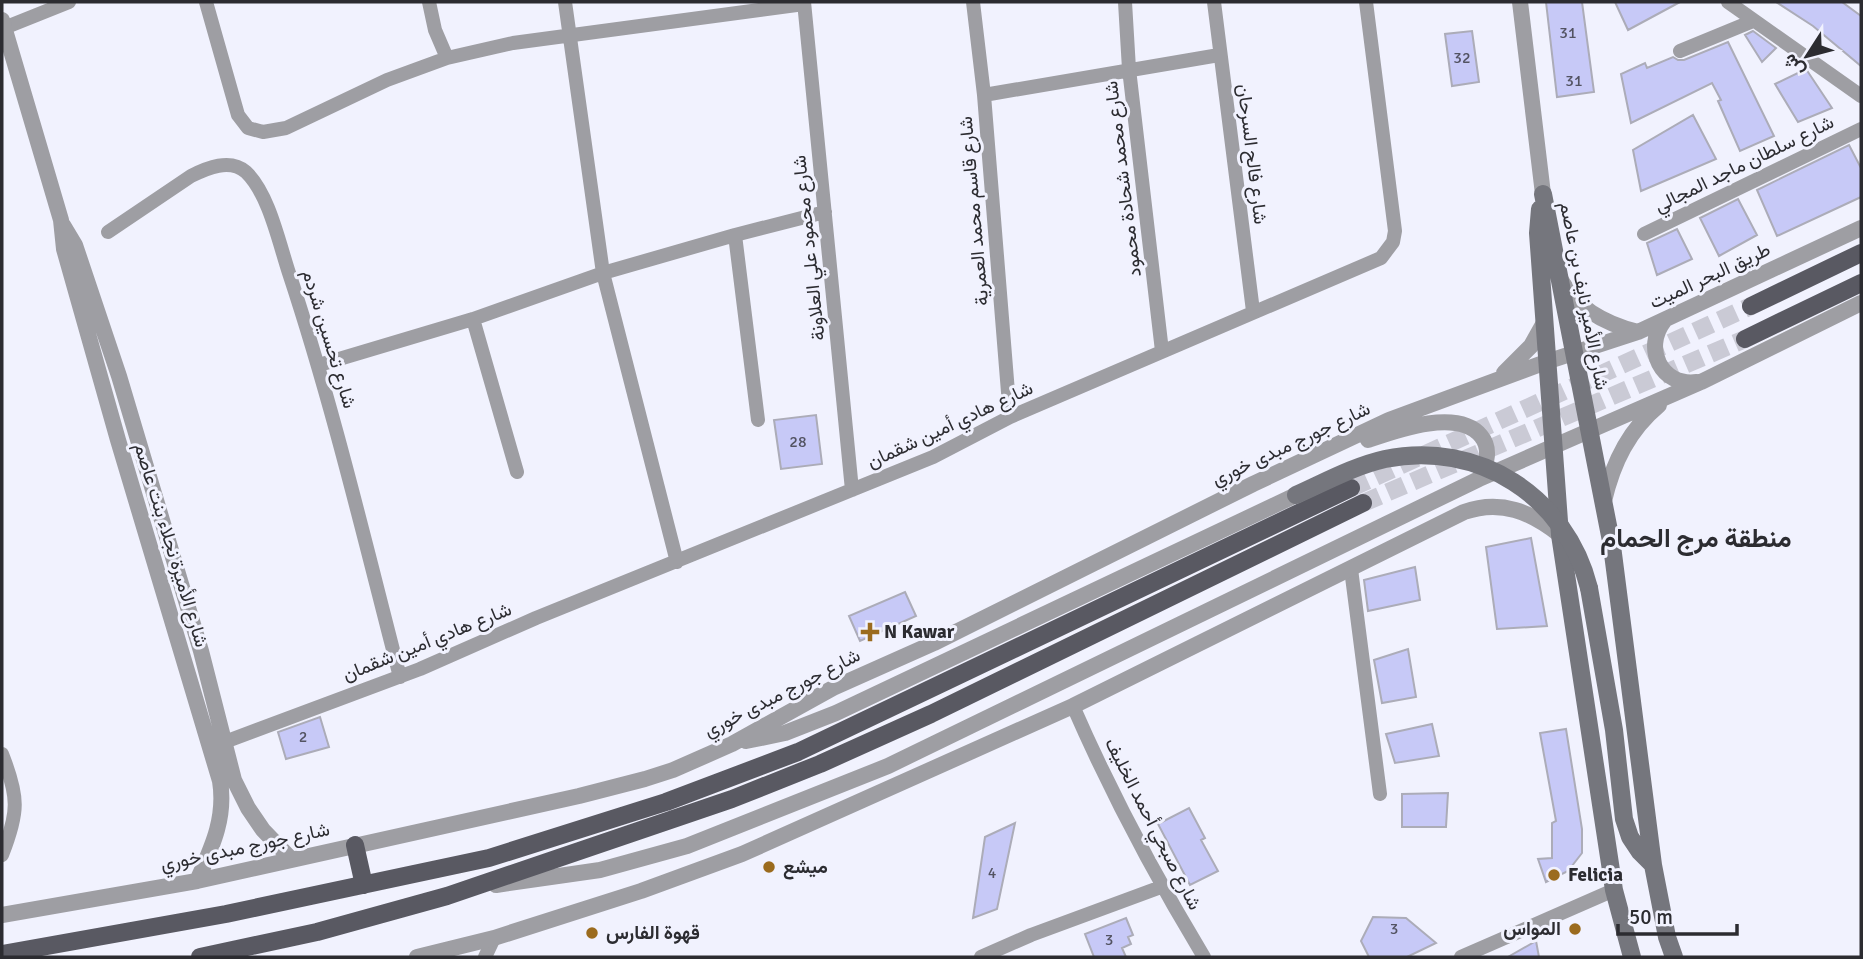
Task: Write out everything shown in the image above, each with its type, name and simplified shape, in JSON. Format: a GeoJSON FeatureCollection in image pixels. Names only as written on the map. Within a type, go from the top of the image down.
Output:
{"type":"FeatureCollection","features":[{"type":"Feature","properties":{"kind":"main road","name":"شارع الأمير نايف بن عاصم"},"geometry":{"type":"LineString","coordinates":[[1543,194],[1612,546],[1653,865],[1667,937],[1674,957]]}},
{"type":"Feature","properties":{"kind":"main road","name":"شارع الأمير نايف بن عاصم"},"geometry":{"type":"LineString","coordinates":[[1543,194],[1538,233],[1560,534],[1614,890],[1632,957]]}},
{"type":"Feature","properties":{"kind":"main road"},"geometry":{"type":"LineString","coordinates":[[1751,306],[1861,253]]}},
{"type":"Feature","properties":{"kind":"main road"},"geometry":{"type":"LineString","coordinates":[[1745,339],[1861,283]]}},
{"type":"Feature","properties":{"kind":"main road"},"geometry":{"type":"LineString","coordinates":[[1296,495],[1383,459],[1423,454],[1446,455],[1512,480],[1552,514],[1577,551],[1589,588],[1614,730],[1624,819],[1630,837],[1653,865]]}},
{"type":"Feature","properties":{"kind":"main road"},"geometry":{"type":"LineString","coordinates":[[2,954],[226,914],[489,858],[666,802],[798,752],[1351,488]]}},
{"type":"Feature","properties":{"kind":"main road"},"geometry":{"type":"LineString","coordinates":[[200,957],[317,932],[473,888],[659,825],[820,764],[1061,652],[1363,503]]}},
{"type":"Feature","properties":{"kind":"main road"},"geometry":{"type":"LineString","coordinates":[[355,845],[364,886]]}},
{"type":"Feature","properties":{"kind":"street"},"geometry":{"type":"LineString","coordinates":[[3,24],[69,2]]}},
{"type":"Feature","properties":{"kind":"street"},"geometry":{"type":"LineString","coordinates":[[206,2],[239,114],[248,128],[263,132],[286,128],[387,80],[447,58],[513,43],[804,3]]}},
{"type":"Feature","properties":{"kind":"street"},"geometry":{"type":"LineString","coordinates":[[429,2],[435,30],[447,58]]}},
{"type":"Feature","properties":{"kind":"street"},"geometry":{"type":"LineString","coordinates":[[565,2],[603,273],[677,562]]}},
{"type":"Feature","properties":{"kind":"street","name":"شارع قاسم محمد العمرية"},"geometry":{"type":"LineString","coordinates":[[973,2],[984,95],[1010,417]]}},
{"type":"Feature","properties":{"kind":"street","name":"شارع محمد شحادة محمود"},"geometry":{"type":"LineString","coordinates":[[1125,2],[1129,69],[1162,351]]}},
{"type":"Feature","properties":{"kind":"street","name":"شارع فالح السرحان"},"geometry":{"type":"LineString","coordinates":[[1214,2],[1252,311]]}},
{"type":"Feature","properties":{"kind":"street","name":"شارع هادي أمين شقمان"},"geometry":{"type":"LineString","coordinates":[[217,745],[400,677],[536,618],[933,457],[1010,417],[1252,311],[1372,263],[1388,251],[1395,231],[1366,2]]}},
{"type":"Feature","properties":{"kind":"street"},"geometry":{"type":"LineString","coordinates":[[1520,2],[1543,194]]}},
{"type":"Feature","properties":{"kind":"street"},"geometry":{"type":"LineString","coordinates":[[1728,2],[1861,96]]}},
{"type":"Feature","properties":{"kind":"street","name":"شارع محمود علي العلاونة"},"geometry":{"type":"LineString","coordinates":[[804,3],[852,490]]}},
{"type":"Feature","properties":{"kind":"street"},"geometry":{"type":"LineString","coordinates":[[1680,51],[1753,20]]}},
{"type":"Feature","properties":{"kind":"street","name":"شارع الأميرة نجلاء بنت عاصم"},"geometry":{"type":"LineString","coordinates":[[3,24],[61,220],[75,245],[100,315],[201,651],[217,745],[222,814],[197,881]]}},
{"type":"Feature","properties":{"kind":"street"},"geometry":{"type":"LineString","coordinates":[[984,95],[1219,55]]}},
{"type":"Feature","properties":{"kind":"street","name":"شارع سلطان ماجد المجالي"},"geometry":{"type":"LineString","coordinates":[[1644,234],[1861,129]]}},
{"type":"Feature","properties":{"kind":"street","name":"شارع تحسين شردم"},"geometry":{"type":"LineString","coordinates":[[108,232],[191,176],[224,165],[240,167],[252,179],[264,199],[319,365],[400,677]]}},
{"type":"Feature","properties":{"kind":"street"},"geometry":{"type":"LineString","coordinates":[[319,365],[472,318],[603,273],[825,212]]}},
{"type":"Feature","properties":{"kind":"street","name":"طريق البحر الميت"},"geometry":{"type":"LineString","coordinates":[[1573,354],[1664,321],[1861,228]]}},
{"type":"Feature","properties":{"kind":"street"},"geometry":{"type":"LineString","coordinates":[[735,235],[758,420]]}},
{"type":"Feature","properties":{"kind":"street"},"geometry":{"type":"LineString","coordinates":[[1559,276],[1567,290],[1591,313],[1613,325],[1638,332]]}},
{"type":"Feature","properties":{"kind":"street"},"geometry":{"type":"LineString","coordinates":[[473,888],[600,870],[687,846],[888,766],[1479,479],[1701,382],[1861,303]]}},
{"type":"Feature","properties":{"kind":"street"},"geometry":{"type":"LineString","coordinates":[[472,318],[517,472]]}},
{"type":"Feature","properties":{"kind":"street"},"geometry":{"type":"LineString","coordinates":[[1492,382],[1521,358],[1545,321]]}},
{"type":"Feature","properties":{"kind":"street"},"geometry":{"type":"LineString","coordinates":[[1664,321],[1659,327],[1654,344],[1654,353],[1661,368],[1682,382],[1701,382]]}},
{"type":"Feature","properties":{"kind":"street","name":"شارع جورج مبدى خوري"},"geometry":{"type":"LineString","coordinates":[[2,915],[197,881],[633,783],[673,770],[732,744],[833,688],[934,643],[1253,484],[1389,421],[1573,354]]}},
{"type":"Feature","properties":{"kind":"street"},"geometry":{"type":"LineString","coordinates":[[1604,501],[1609,479],[1628,439],[1657,406],[1675,393]]}},
{"type":"Feature","properties":{"kind":"street"},"geometry":{"type":"LineString","coordinates":[[1253,484],[1389,433],[1457,422],[1476,430],[1485,441],[1486,463],[1479,479]]}},
{"type":"Feature","properties":{"kind":"street"},"geometry":{"type":"LineString","coordinates":[[732,744],[785,733],[836,713],[1296,495]]}},
{"type":"Feature","properties":{"kind":"street"},"geometry":{"type":"LineString","coordinates":[[417,957],[494,938],[691,874],[855,805],[1073,706],[1479,506],[1524,511],[1560,534]]}},
{"type":"Feature","properties":{"kind":"street"},"geometry":{"type":"LineString","coordinates":[[1351,569],[1380,794]]}},
{"type":"Feature","properties":{"kind":"street","name":"شارع صبحي أحمد الخليف"},"geometry":{"type":"LineString","coordinates":[[1073,706],[1093,752],[1161,887],[1204,957]]}},
{"type":"Feature","properties":{"kind":"street"},"geometry":{"type":"LineString","coordinates":[[855,805],[964,740],[986,719]]}},
{"type":"Feature","properties":{"kind":"street","name":"شارع الأميرة نجلاء بنت عاصم"},"geometry":{"type":"LineString","coordinates":[[217,745],[239,793],[263,830],[291,859]]}},
{"type":"Feature","properties":{"kind":"street"},"geometry":{"type":"LineString","coordinates":[[2,754],[12,780],[16,807],[2,855]]}},
{"type":"Feature","properties":{"kind":"street"},"geometry":{"type":"LineString","coordinates":[[981,957],[1031,935],[1161,887]]}},
{"type":"Feature","properties":{"kind":"street"},"geometry":{"type":"LineString","coordinates":[[1461,957],[1614,890]]}},
{"type":"Feature","properties":{"kind":"street"},"geometry":{"type":"LineString","coordinates":[[485,957],[494,938]]}},
{"type":"Feature","properties":{"kind":"building"},"geometry":{"type":"Polygon","coordinates":[[[1546,2],[1582,2],[1594,92],[1557,97],[1546,2]]]}},
{"type":"Feature","properties":{"kind":"building"},"geometry":{"type":"Polygon","coordinates":[[[1615,2],[1680,2],[1628,30],[1615,2]]]}},
{"type":"Feature","properties":{"kind":"building"},"geometry":{"type":"Polygon","coordinates":[[[1776,2],[1842,2],[1861,16],[1861,66],[1813,26],[1776,2]]]}},
{"type":"Feature","properties":{"kind":"building"},"geometry":{"type":"Polygon","coordinates":[[[1472,31],[1479,82],[1452,86],[1445,34],[1472,31]]]}},
{"type":"Feature","properties":{"kind":"building"},"geometry":{"type":"Polygon","coordinates":[[[1753,31],[1776,48],[1762,62],[1745,35],[1753,31]]]}},
{"type":"Feature","properties":{"kind":"building"},"geometry":{"type":"Polygon","coordinates":[[[1728,42],[1774,136],[1740,151],[1712,83],[1631,123],[1621,74],[1645,63],[1647,68],[1673,57],[1684,60],[1728,42]]]}},
{"type":"Feature","properties":{"kind":"building"},"geometry":{"type":"Polygon","coordinates":[[[1806,69],[1832,108],[1798,122],[1775,84],[1806,69]]]}},
{"type":"Feature","properties":{"kind":"building"},"geometry":{"type":"Polygon","coordinates":[[[1693,115],[1716,159],[1641,191],[1633,150],[1693,115]]]}},
{"type":"Feature","properties":{"kind":"building"},"geometry":{"type":"Polygon","coordinates":[[[1849,145],[1861,168],[1861,197],[1777,236],[1757,190],[1849,145]]]}},
{"type":"Feature","properties":{"kind":"building"},"geometry":{"type":"Polygon","coordinates":[[[1738,199],[1757,235],[1719,256],[1700,218],[1738,199]]]}},
{"type":"Feature","properties":{"kind":"building"},"geometry":{"type":"Polygon","coordinates":[[[1677,229],[1692,259],[1657,275],[1647,243],[1677,229]]]}},
{"type":"Feature","properties":{"kind":"building"},"geometry":{"type":"Polygon","coordinates":[[[816,415],[822,464],[781,469],[774,420],[816,415]]]}},
{"type":"Feature","properties":{"kind":"building"},"geometry":{"type":"Polygon","coordinates":[[[1531,538],[1547,626],[1497,629],[1486,547],[1531,538]]]}},
{"type":"Feature","properties":{"kind":"building"},"geometry":{"type":"Polygon","coordinates":[[[1415,567],[1420,600],[1368,611],[1364,580],[1415,567]]]}},
{"type":"Feature","properties":{"kind":"building"},"geometry":{"type":"Polygon","coordinates":[[[905,592],[916,616],[860,641],[849,616],[905,592]]]}},
{"type":"Feature","properties":{"kind":"building"},"geometry":{"type":"Polygon","coordinates":[[[1408,649],[1416,697],[1382,703],[1374,660],[1408,649]]]}},
{"type":"Feature","properties":{"kind":"building"},"geometry":{"type":"Polygon","coordinates":[[[320,717],[329,747],[286,759],[278,732],[320,717]]]}},
{"type":"Feature","properties":{"kind":"building"},"geometry":{"type":"Polygon","coordinates":[[[1432,724],[1439,756],[1395,763],[1386,734],[1432,724]]]}},
{"type":"Feature","properties":{"kind":"building"},"geometry":{"type":"Polygon","coordinates":[[[1566,729],[1582,829],[1582,853],[1568,871],[1546,882],[1538,859],[1552,858],[1552,823],[1556,821],[1540,733],[1566,729]]]}},
{"type":"Feature","properties":{"kind":"building"},"geometry":{"type":"Polygon","coordinates":[[[1448,793],[1446,827],[1402,827],[1402,794],[1448,793]]]}},
{"type":"Feature","properties":{"kind":"building"},"geometry":{"type":"Polygon","coordinates":[[[1189,808],[1205,838],[1201,840],[1218,871],[1190,885],[1158,824],[1189,808]]]}},
{"type":"Feature","properties":{"kind":"building"},"geometry":{"type":"Polygon","coordinates":[[[1015,823],[997,909],[973,918],[985,837],[1015,823]]]}},
{"type":"Feature","properties":{"kind":"building"},"geometry":{"type":"Polygon","coordinates":[[[1373,917],[1406,918],[1436,943],[1407,957],[1369,957],[1361,941],[1373,917]]]}},
{"type":"Feature","properties":{"kind":"building"},"geometry":{"type":"Polygon","coordinates":[[[1126,918],[1133,935],[1128,937],[1131,944],[1122,948],[1126,957],[1094,957],[1085,934],[1126,918]]]}},
{"type":"Feature","properties":{"kind":"building"},"geometry":{"type":"Polygon","coordinates":[[[1536,941],[1539,957],[1508,957],[1536,941]]]}},
{"type":"Feature","properties":{"kind":"tunnel"},"geometry":{"type":"LineString","coordinates":[[1351,488],[1751,306]]}},
{"type":"Feature","properties":{"kind":"tunnel"},"geometry":{"type":"LineString","coordinates":[[1363,503],[1745,339]]}},
{"type":"Feature","properties":{"kind":"place","name":"N Kawar"},"geometry":{"type":"Point","coordinates":[870,632]}},
{"type":"Feature","properties":{"kind":"place","name":"ميشع"},"geometry":{"type":"Point","coordinates":[769,867]}},
{"type":"Feature","properties":{"kind":"place","name":"Felicia"},"geometry":{"type":"Point","coordinates":[1554,875]}},
{"type":"Feature","properties":{"kind":"place","name":"المواس"},"geometry":{"type":"Point","coordinates":[1575,929]}},
{"type":"Feature","properties":{"kind":"place","name":"قهوة الفارس"},"geometry":{"type":"Point","coordinates":[592,933]}},
{"type":"Feature","properties":{"kind":"district","name":"منطقة مرج الحمام"},"geometry":{"type":"Point","coordinates":[1696,539]}}]}
